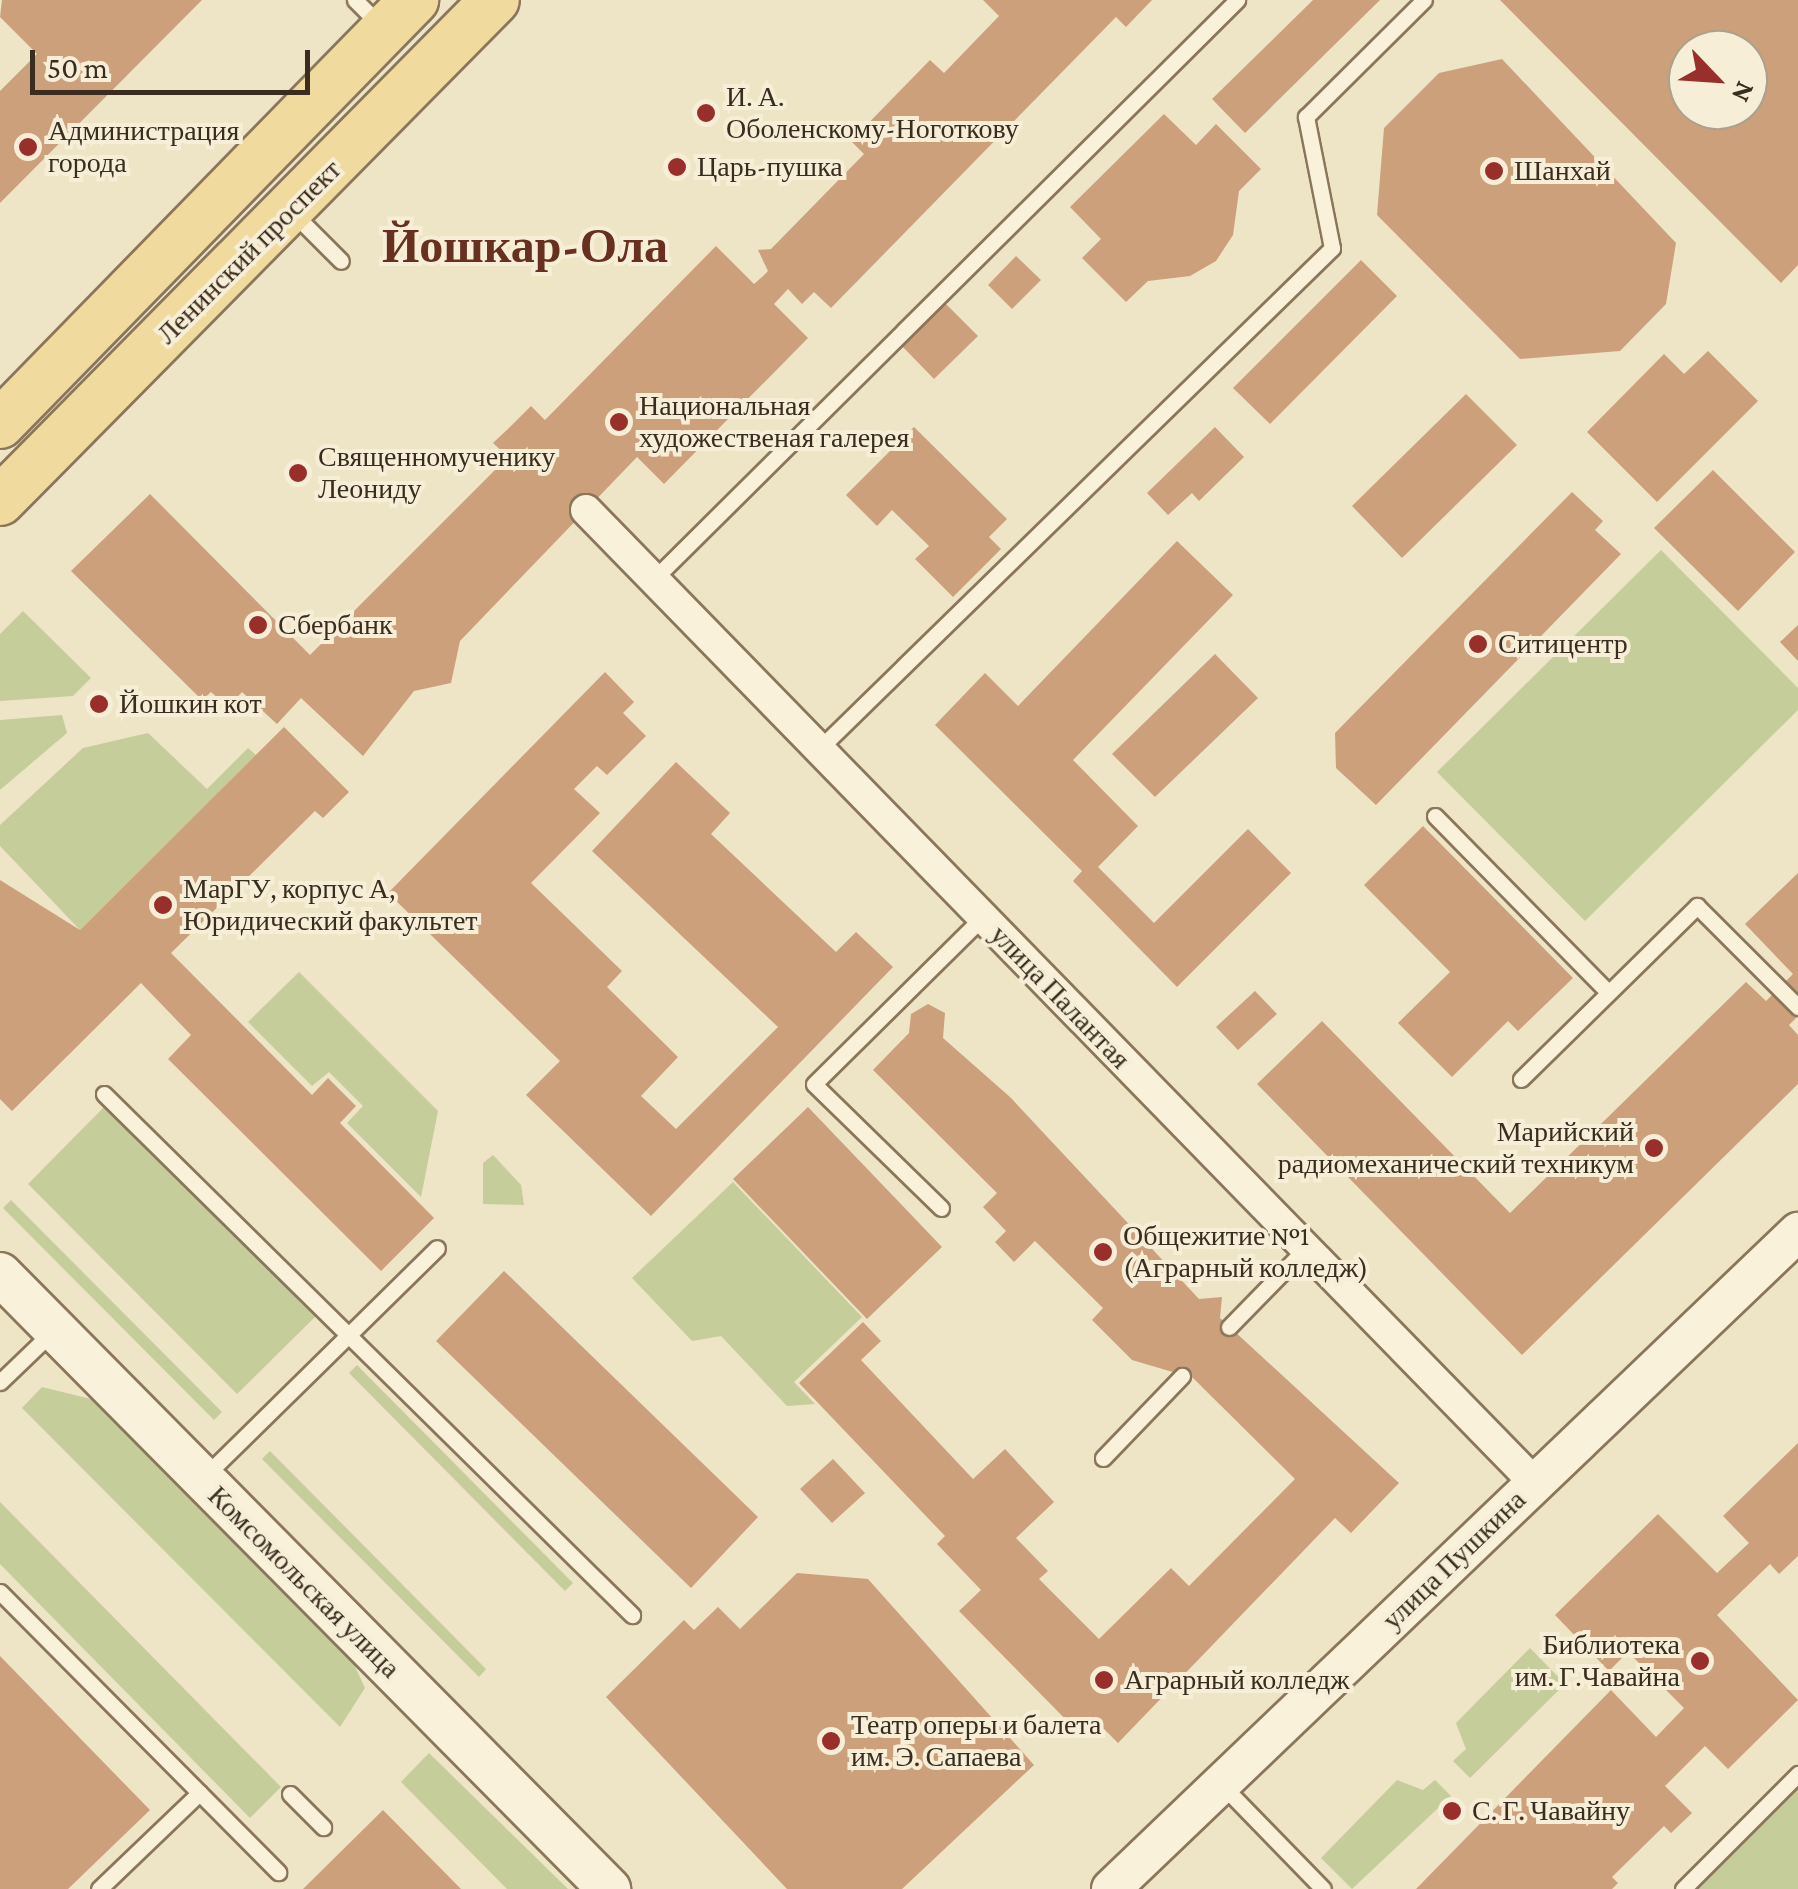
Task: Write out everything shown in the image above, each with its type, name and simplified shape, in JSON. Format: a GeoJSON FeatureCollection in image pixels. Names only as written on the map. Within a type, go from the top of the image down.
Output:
{"type":"FeatureCollection","features":[{"type":"Feature","properties":{"kind":"main road","name":"Ленинский проспект"},"geometry":{"type":"LineString","coordinates":[[0,501],[292,212],[495,0]]}},
{"type":"Feature","properties":{"kind":"main road","name":"Ленинский проспект"},"geometry":{"type":"LineString","coordinates":[[0,424],[384,10]]}},
{"type":"Feature","properties":{"kind":"main road","name":"Комсомольская улица"},"geometry":{"type":"LineString","coordinates":[[0,1274],[609,1889]]}},
{"type":"Feature","properties":{"kind":"street","name":"улица Палантая"},"geometry":{"type":"LineString","coordinates":[[586,510],[1534,1483]]}},
{"type":"Feature","properties":{"kind":"street","name":"улица Пушкина"},"geometry":{"type":"LineString","coordinates":[[1111,1889],[1798,1232]]}},
{"type":"Feature","properties":{"kind":"lane"},"geometry":{"type":"LineString","coordinates":[[654,580],[1237,0]]}},
{"type":"Feature","properties":{"kind":"lane"},"geometry":{"type":"LineString","coordinates":[[819,749],[1332,248],[1306,118],[1424,0]]}},
{"type":"Feature","properties":{"kind":"lane"},"geometry":{"type":"LineString","coordinates":[[292,212],[341,262]]}},
{"type":"Feature","properties":{"kind":"lane"},"geometry":{"type":"LineString","coordinates":[[1435,816],[1608,992]]}},
{"type":"Feature","properties":{"kind":"lane"},"geometry":{"type":"LineString","coordinates":[[1520,1079],[1697,906],[1798,1008]]}},
{"type":"Feature","properties":{"kind":"lane"},"geometry":{"type":"LineString","coordinates":[[941,1208],[814,1084],[983,917]]}},
{"type":"Feature","properties":{"kind":"lane"},"geometry":{"type":"LineString","coordinates":[[104,1094],[632,1615]]}},
{"type":"Feature","properties":{"kind":"lane"},"geometry":{"type":"LineString","coordinates":[[202,1479],[437,1248]]}},
{"type":"Feature","properties":{"kind":"lane"},"geometry":{"type":"LineString","coordinates":[[1229,1327],[1306,1248]]}},
{"type":"Feature","properties":{"kind":"lane"},"geometry":{"type":"LineString","coordinates":[[0,1382],[55,1329]]}},
{"type":"Feature","properties":{"kind":"lane"},"geometry":{"type":"LineString","coordinates":[[1103,1458],[1182,1376]]}},
{"type":"Feature","properties":{"kind":"lane"},"geometry":{"type":"LineString","coordinates":[[0,1592],[278,1872]]}},
{"type":"Feature","properties":{"kind":"lane"},"geometry":{"type":"LineString","coordinates":[[1683,1889],[1798,1774]]}},
{"type":"Feature","properties":{"kind":"lane"},"geometry":{"type":"LineString","coordinates":[[1222,1784],[1323,1889]]}},
{"type":"Feature","properties":{"kind":"lane"},"geometry":{"type":"LineString","coordinates":[[99,1889],[199,1793]]}},
{"type":"Feature","properties":{"kind":"lane"},"geometry":{"type":"LineString","coordinates":[[290,1794],[323,1827]]}},
{"type":"Feature","properties":{"kind":"green space"},"geometry":{"type":"Polygon","coordinates":[[[1661,550],[1798,688],[1798,710],[1585,921],[1437,772],[1661,550]]]}},
{"type":"Feature","properties":{"kind":"green space"},"geometry":{"type":"Polygon","coordinates":[[[23,611],[91,678],[73,696],[0,701],[0,634],[23,611]]]}},
{"type":"Feature","properties":{"kind":"green space"},"geometry":{"type":"Polygon","coordinates":[[[62,715],[67,733],[0,790],[0,720],[62,715]]]}},
{"type":"Feature","properties":{"kind":"green space"},"geometry":{"type":"Polygon","coordinates":[[[148,733],[207,789],[248,748],[256,755],[80,930],[0,846],[0,825],[83,748],[148,733]]]}},
{"type":"Feature","properties":{"kind":"green space"},"geometry":{"type":"Polygon","coordinates":[[[299,972],[438,1111],[421,1197],[347,1123],[363,1106],[329,1072],[312,1086],[248,1022],[299,972]]]}},
{"type":"Feature","properties":{"kind":"green space"},"geometry":{"type":"Polygon","coordinates":[[[106,1105],[316,1316],[237,1394],[28,1184],[106,1105]]]}},
{"type":"Feature","properties":{"kind":"green space"},"geometry":{"type":"Polygon","coordinates":[[[493,1155],[521,1185],[524,1205],[483,1204],[483,1163],[493,1155]]]}},
{"type":"Feature","properties":{"kind":"green space"},"geometry":{"type":"Polygon","coordinates":[[[733,1182],[862,1317],[794,1382],[815,1404],[787,1406],[721,1336],[692,1341],[632,1278],[733,1182]]]}},
{"type":"Feature","properties":{"kind":"green space"},"geometry":{"type":"Polygon","coordinates":[[[11,1200],[222,1412],[214,1420],[3,1208],[11,1200]]]}},
{"type":"Feature","properties":{"kind":"green space"},"geometry":{"type":"Polygon","coordinates":[[[357,1365],[573,1583],[565,1591],[349,1373],[357,1365]]]}},
{"type":"Feature","properties":{"kind":"green space"},"geometry":{"type":"Polygon","coordinates":[[[42,1387],[95,1400],[351,1658],[365,1688],[340,1727],[22,1408],[42,1387]]]}},
{"type":"Feature","properties":{"kind":"green space"},"geometry":{"type":"Polygon","coordinates":[[[270,1451],[486,1669],[479,1677],[262,1459],[270,1451]]]}},
{"type":"Feature","properties":{"kind":"green space"},"geometry":{"type":"Polygon","coordinates":[[[0,1502],[281,1787],[250,1818],[0,1564],[0,1502]]]}},
{"type":"Feature","properties":{"kind":"green space"},"geometry":{"type":"Polygon","coordinates":[[[1530,1648],[1565,1684],[1470,1778],[1453,1761],[1466,1749],[1456,1723],[1530,1648]]]}},
{"type":"Feature","properties":{"kind":"green space"},"geometry":{"type":"Polygon","coordinates":[[[429,1753],[568,1889],[507,1889],[401,1782],[429,1753]]]}},
{"type":"Feature","properties":{"kind":"green space"},"geometry":{"type":"Polygon","coordinates":[[[1397,1780],[1423,1790],[1435,1780],[1451,1796],[1352,1889],[1321,1858],[1397,1780]]]}},
{"type":"Feature","properties":{"kind":"green space"},"geometry":{"type":"Polygon","coordinates":[[[1798,1784],[1798,1889],[1693,1889],[1798,1784]]]}},
{"type":"Feature","properties":{"kind":"building","name":"Администрация города"},"geometry":{"type":"Polygon","coordinates":[[[2,0],[202,0],[0,203],[0,91],[37,54],[0,17],[2,0]]]}},
{"type":"Feature","properties":{"kind":"building"},"geometry":{"type":"Polygon","coordinates":[[[983,0],[1152,0],[1126,27],[1116,17],[831,308],[814,292],[802,304],[788,289],[774,304],[808,338],[664,484],[637,457],[460,641],[451,683],[414,691],[363,756],[301,698],[277,724],[242,692],[228,707],[211,692],[202,700],[71,571],[150,494],[310,655],[508,457],[493,443],[531,406],[545,420],[716,246],[754,284],[762,277],[768,271],[758,250],[771,249],[864,154],[851,141],[930,60],[944,73],[999,16],[983,0]]]}},
{"type":"Feature","properties":{"kind":"building"},"geometry":{"type":"Polygon","coordinates":[[[1313,0],[1380,0],[1245,133],[1212,99],[1313,0]]]}},
{"type":"Feature","properties":{"kind":"building"},"geometry":{"type":"Polygon","coordinates":[[[1500,0],[1798,0],[1798,265],[1781,283],[1500,0]]]}},
{"type":"Feature","properties":{"kind":"building","name":"Шанхай"},"geometry":{"type":"Polygon","coordinates":[[[1502,59],[1676,243],[1666,304],[1620,351],[1520,359],[1377,215],[1384,128],[1439,73],[1502,59]]]}},
{"type":"Feature","properties":{"kind":"building"},"geometry":{"type":"Polygon","coordinates":[[[1164,114],[1196,145],[1216,124],[1261,169],[1239,191],[1233,235],[1216,261],[1190,276],[1148,281],[1126,302],[1082,258],[1101,239],[1070,207],[1164,114]]]}},
{"type":"Feature","properties":{"kind":"building"},"geometry":{"type":"Polygon","coordinates":[[[1016,256],[1041,280],[1012,309],[988,285],[1016,256]]]}},
{"type":"Feature","properties":{"kind":"building"},"geometry":{"type":"Polygon","coordinates":[[[1361,260],[1397,296],[1270,424],[1233,388],[1361,260]]]}},
{"type":"Feature","properties":{"kind":"building"},"geometry":{"type":"Polygon","coordinates":[[[943,301],[978,336],[934,379],[900,344],[943,301]]]}},
{"type":"Feature","properties":{"kind":"building"},"geometry":{"type":"Polygon","coordinates":[[[1708,351],[1758,401],[1657,502],[1587,432],[1664,354],[1684,374],[1708,351]]]}},
{"type":"Feature","properties":{"kind":"building"},"geometry":{"type":"Polygon","coordinates":[[[1466,394],[1517,445],[1402,558],[1352,506],[1466,394]]]}},
{"type":"Feature","properties":{"kind":"building"},"geometry":{"type":"Polygon","coordinates":[[[914,427],[1007,519],[989,537],[1001,549],[953,597],[915,559],[929,546],[892,510],[877,526],[846,495],[914,427]]]}},
{"type":"Feature","properties":{"kind":"building"},"geometry":{"type":"Polygon","coordinates":[[[1215,427],[1244,457],[1199,501],[1192,493],[1168,515],[1147,493],[1215,427]]]}},
{"type":"Feature","properties":{"kind":"building"},"geometry":{"type":"Polygon","coordinates":[[[1713,470],[1795,552],[1738,611],[1654,528],[1713,470]]]}},
{"type":"Feature","properties":{"kind":"building","name":"Ситицентр"},"geometry":{"type":"Polygon","coordinates":[[[1572,492],[1603,521],[1595,530],[1621,554],[1376,805],[1336,768],[1335,733],[1572,492]]]}},
{"type":"Feature","properties":{"kind":"building"},"geometry":{"type":"Polygon","coordinates":[[[1177,541],[1233,595],[1073,760],[1138,826],[1098,867],[1154,923],[1248,829],[1291,873],[1177,987],[1073,881],[1082,871],[935,725],[985,673],[1018,706],[1177,541]]]}},
{"type":"Feature","properties":{"kind":"building"},"geometry":{"type":"Polygon","coordinates":[[[1798,625],[1798,661],[1780,642],[1798,625]]]}},
{"type":"Feature","properties":{"kind":"building"},"geometry":{"type":"Polygon","coordinates":[[[1215,654],[1258,698],[1155,797],[1112,754],[1215,654]]]}},
{"type":"Feature","properties":{"kind":"building"},"geometry":{"type":"Polygon","coordinates":[[[605,672],[634,702],[623,713],[646,736],[607,775],[597,766],[574,789],[600,813],[531,883],[622,971],[607,987],[678,1057],[641,1096],[676,1129],[778,1027],[592,851],[676,762],[730,813],[711,834],[836,952],[856,932],[893,967],[651,1216],[526,1095],[560,1061],[388,893],[605,672]]]}},
{"type":"Feature","properties":{"kind":"building","name":"МарГУ, корпус А, Юридический факультет"},"geometry":{"type":"Polygon","coordinates":[[[284,727],[349,792],[323,818],[315,811],[171,953],[312,1095],[328,1078],[356,1106],[340,1123],[434,1218],[381,1271],[168,1059],[191,1035],[141,983],[12,1111],[0,1099],[0,880],[80,930],[284,727]]]}},
{"type":"Feature","properties":{"kind":"building"},"geometry":{"type":"Polygon","coordinates":[[[1423,826],[1573,978],[1518,1031],[1508,1021],[1452,1077],[1398,1023],[1450,972],[1364,885],[1423,826]]]}},
{"type":"Feature","properties":{"kind":"building","name":"Марийский радиомеханический техникум"},"geometry":{"type":"Polygon","coordinates":[[[1798,873],[1798,1016],[1789,1025],[1798,1035],[1798,1084],[1522,1355],[1257,1084],[1322,1021],[1510,1213],[1746,982],[1766,1001],[1793,974],[1745,924],[1798,873]]]}},
{"type":"Feature","properties":{"kind":"building"},"geometry":{"type":"Polygon","coordinates":[[[1255,991],[1277,1014],[1238,1050],[1216,1027],[1255,991]]]}},
{"type":"Feature","properties":{"kind":"building"},"geometry":{"type":"Polygon","coordinates":[[[928,1004],[945,1013],[943,1038],[1010,1097],[1199,1299],[1222,1297],[1220,1318],[1399,1483],[1351,1533],[1335,1518],[1118,1743],[1096,1721],[1081,1735],[959,1611],[981,1590],[937,1544],[945,1536],[799,1383],[863,1322],[881,1341],[861,1360],[973,1479],[1005,1449],[1054,1502],[1016,1538],[1048,1571],[1039,1579],[1099,1639],[1171,1568],[1189,1586],[1295,1479],[1193,1378],[1132,1360],[1092,1320],[1103,1308],[1035,1241],[1014,1262],[995,1242],[1006,1231],[983,1207],[997,1193],[873,1070],[909,1033],[911,1014],[928,1004]]]}},
{"type":"Feature","properties":{"kind":"building"},"geometry":{"type":"Polygon","coordinates":[[[808,1107],[942,1247],[867,1319],[733,1179],[808,1107]]]}},
{"type":"Feature","properties":{"kind":"building"},"geometry":{"type":"Polygon","coordinates":[[[504,1271],[758,1517],[691,1588],[436,1341],[504,1271]]]}},
{"type":"Feature","properties":{"kind":"building","name":"Библиотека им. Г.Чавайна"},"geometry":{"type":"Polygon","coordinates":[[[1798,1443],[1798,1556],[1779,1574],[1770,1564],[1717,1615],[1798,1700],[1728,1769],[1705,1746],[1665,1786],[1692,1813],[1671,1833],[1664,1826],[1612,1877],[1618,1883],[1612,1889],[1416,1889],[1611,1690],[1656,1737],[1684,1708],[1628,1652],[1609,1671],[1555,1615],[1658,1514],[1717,1573],[1749,1543],[1723,1516],[1798,1443]]]}},
{"type":"Feature","properties":{"kind":"building"},"geometry":{"type":"Polygon","coordinates":[[[833,1459],[865,1493],[832,1523],[800,1489],[833,1459]]]}},
{"type":"Feature","properties":{"kind":"building","name":"Театр оперы и балета им. Э. Сапаева"},"geometry":{"type":"Polygon","coordinates":[[[797,1573],[868,1579],[1034,1765],[902,1889],[787,1889],[606,1697],[684,1620],[694,1630],[718,1607],[740,1629],[797,1573]]]}},
{"type":"Feature","properties":{"kind":"building"},"geometry":{"type":"Polygon","coordinates":[[[0,1656],[150,1810],[68,1889],[0,1889],[0,1656]]]}},
{"type":"Feature","properties":{"kind":"building"},"geometry":{"type":"Polygon","coordinates":[[[383,1810],[461,1889],[303,1889],[383,1810]]]}},
{"type":"Feature","properties":{"kind":"place","name":"И. А. Оболенскому-Ноготкову"},"geometry":{"type":"Point","coordinates":[706,113]}},
{"type":"Feature","properties":{"kind":"place","name":"Администрация города"},"geometry":{"type":"Point","coordinates":[28,147]}},
{"type":"Feature","properties":{"kind":"place","name":"Царь-пушка"},"geometry":{"type":"Point","coordinates":[677,167]}},
{"type":"Feature","properties":{"kind":"place","name":"Шанхай"},"geometry":{"type":"Point","coordinates":[1494,171]}},
{"type":"Feature","properties":{"kind":"place","name":"Национальная художественая галерея"},"geometry":{"type":"Point","coordinates":[619,422]}},
{"type":"Feature","properties":{"kind":"place","name":"Священномученику Леониду"},"geometry":{"type":"Point","coordinates":[298,473]}},
{"type":"Feature","properties":{"kind":"place","name":"Сбербанк"},"geometry":{"type":"Point","coordinates":[258,625]}},
{"type":"Feature","properties":{"kind":"place","name":"Ситицентр"},"geometry":{"type":"Point","coordinates":[1478,644]}},
{"type":"Feature","properties":{"kind":"place","name":"Йошкин кот"},"geometry":{"type":"Point","coordinates":[99,704]}},
{"type":"Feature","properties":{"kind":"place","name":"МарГУ, корпус А, Юридический факультет"},"geometry":{"type":"Point","coordinates":[163,905]}},
{"type":"Feature","properties":{"kind":"place","name":"Марийский радиомеханический техникум"},"geometry":{"type":"Point","coordinates":[1654,1148]}},
{"type":"Feature","properties":{"kind":"place","name":"Общежитие №1 (Аграрный колледж)"},"geometry":{"type":"Point","coordinates":[1103,1252]}},
{"type":"Feature","properties":{"kind":"place","name":"Библиотека им. Г.Чавайна"},"geometry":{"type":"Point","coordinates":[1700,1661]}},
{"type":"Feature","properties":{"kind":"place","name":"Аграрный колледж"},"geometry":{"type":"Point","coordinates":[1104,1680]}},
{"type":"Feature","properties":{"kind":"place","name":"Театр оперы и балета им. Э. Сапаева"},"geometry":{"type":"Point","coordinates":[831,1741]}},
{"type":"Feature","properties":{"kind":"place","name":"С. Г. Чавайну"},"geometry":{"type":"Point","coordinates":[1452,1811]}},
{"type":"Feature","properties":{"kind":"district","name":"Йошкар-Ола"},"geometry":{"type":"Point","coordinates":[525,246]}}]}
